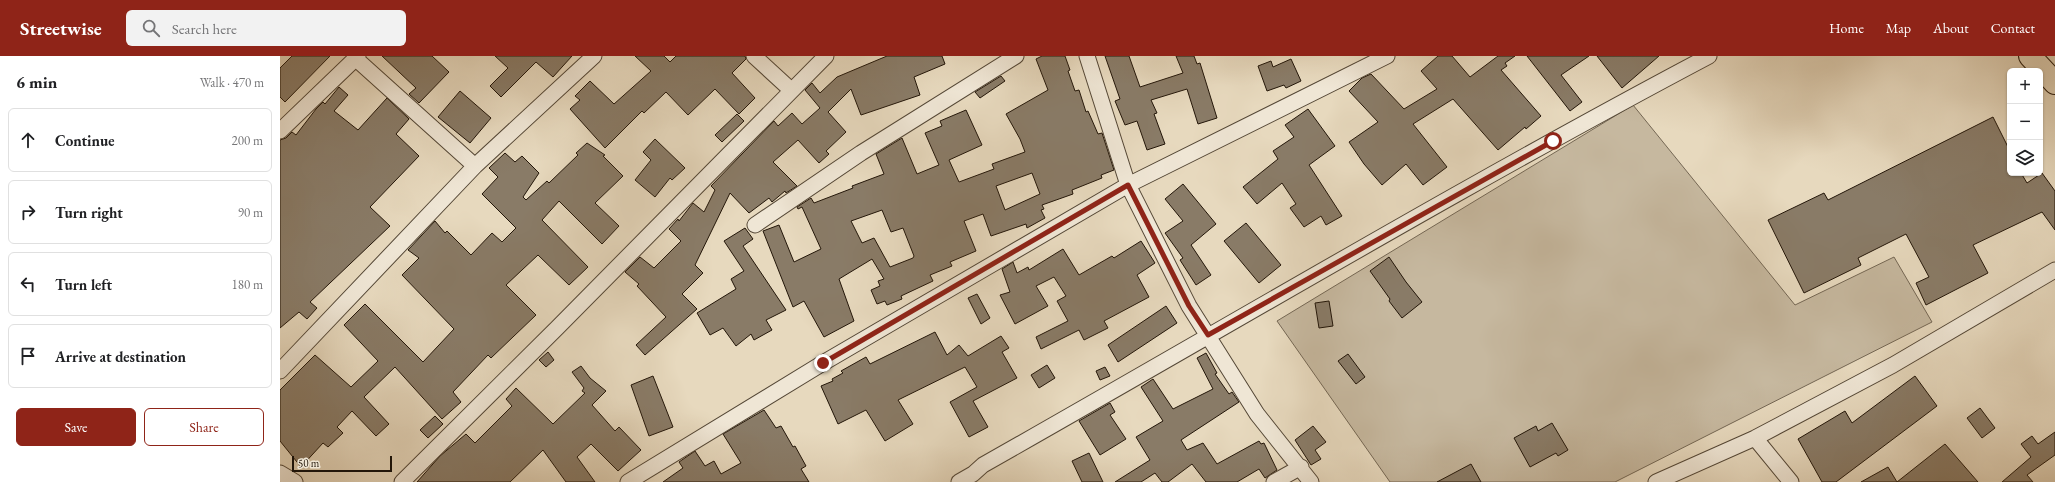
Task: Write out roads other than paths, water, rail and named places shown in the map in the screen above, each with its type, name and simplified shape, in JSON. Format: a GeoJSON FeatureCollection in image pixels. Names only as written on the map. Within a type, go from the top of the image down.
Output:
{"type":"FeatureCollection","features":[{"type":"Feature","properties":{"kind":"highway"},"geometry":{"type":"LineString","coordinates":[[2030,56],[2055,83]]}},
{"type":"Feature","properties":{"kind":"street"},"geometry":{"type":"LineString","coordinates":[[280,371],[475,166],[594,56]]}},
{"type":"Feature","properties":{"kind":"street"},"geometry":{"type":"LineString","coordinates":[[754,56],[791,90]]}},
{"type":"Feature","properties":{"kind":"street"},"geometry":{"type":"LineString","coordinates":[[402,482],[557,328],[826,56]]}},
{"type":"Feature","properties":{"kind":"street"},"geometry":{"type":"LineString","coordinates":[[755,225],[861,153],[1016,56]]}},
{"type":"Feature","properties":{"kind":"street"},"geometry":{"type":"LineString","coordinates":[[1087,56],[1128,185],[1189,306],[1256,414],[1301,467],[1311,482]]}},
{"type":"Feature","properties":{"kind":"street"},"geometry":{"type":"LineString","coordinates":[[628,482],[823,363],[1128,185],[1387,56]]}},
{"type":"Feature","properties":{"kind":"street"},"geometry":{"type":"LineString","coordinates":[[959,482],[975,478],[983,465],[1208,335],[1546,144],[1709,56]]}},
{"type":"Feature","properties":{"kind":"street"},"geometry":{"type":"LineString","coordinates":[[282,126],[357,57],[475,166]]}},
{"type":"Feature","properties":{"kind":"street"},"geometry":{"type":"LineString","coordinates":[[1656,482],[1755,438],[1893,365],[2055,270]]}},
{"type":"Feature","properties":{"kind":"street"},"geometry":{"type":"LineString","coordinates":[[1755,438],[1791,482]]}},
{"type":"Feature","properties":{"kind":"street"},"geometry":{"type":"LineString","coordinates":[[1274,482],[1301,467]]}},
{"type":"Feature","properties":{"kind":"street"},"geometry":{"type":"LineString","coordinates":[[280,473],[295,482]]}}]}
